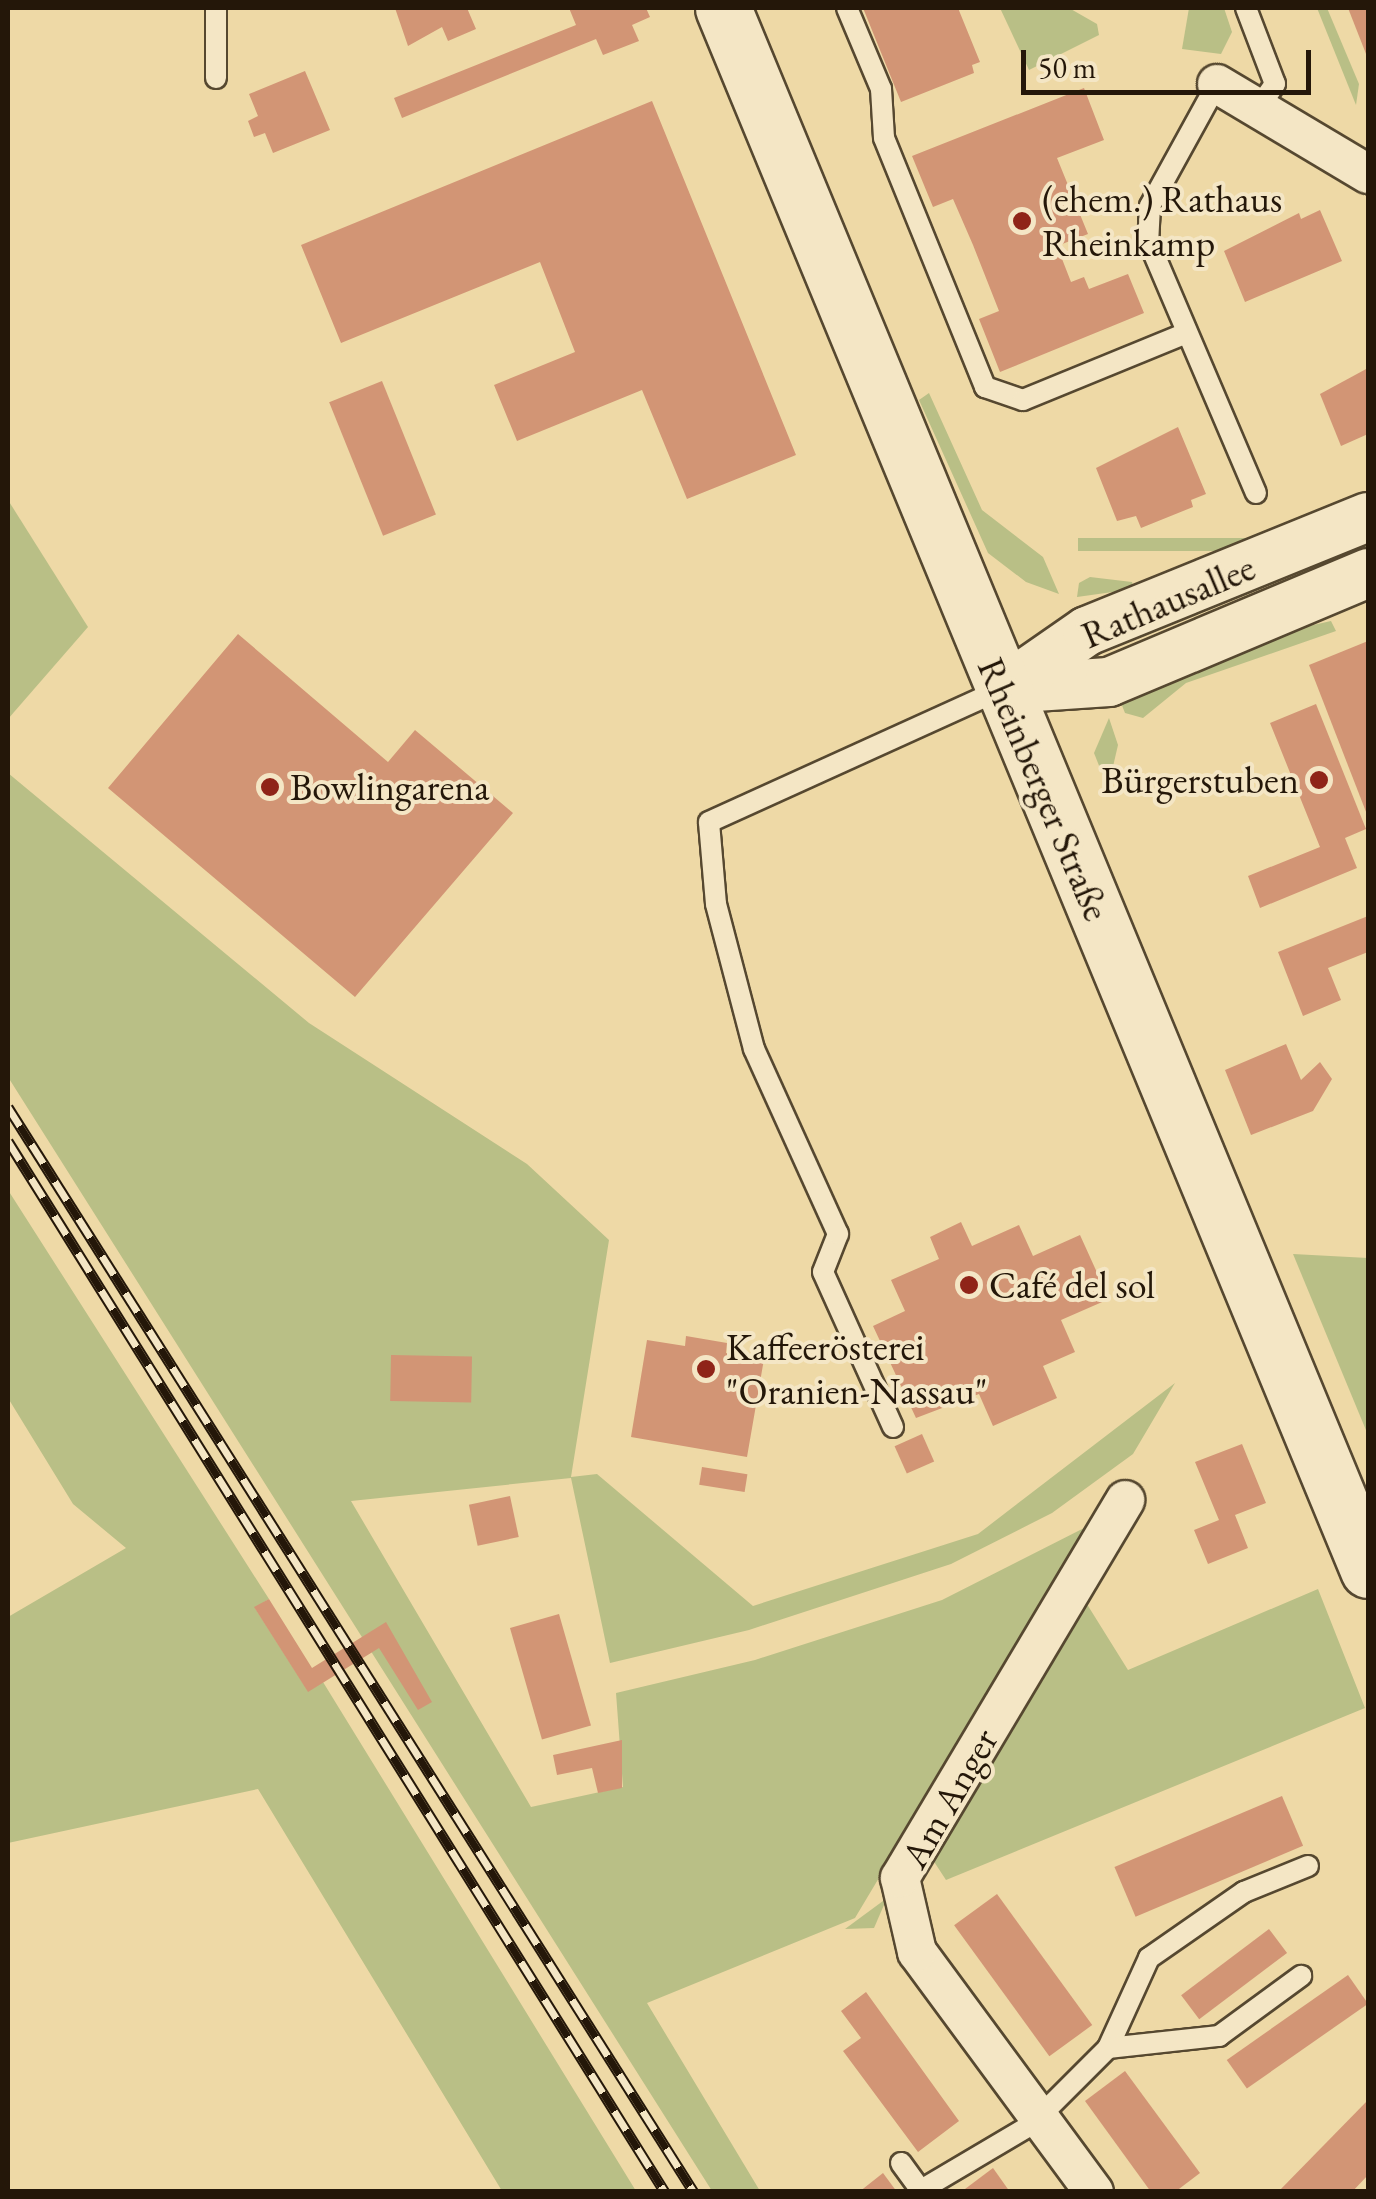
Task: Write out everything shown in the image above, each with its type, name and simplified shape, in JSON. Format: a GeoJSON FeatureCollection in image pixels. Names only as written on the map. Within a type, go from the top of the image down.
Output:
{"type":"FeatureCollection","features":[{"type":"Feature","properties":{"kind":"main road","name":"Rheinberger Straße"},"geometry":{"type":"LineString","coordinates":[[723,8],[1368,1570]]}},
{"type":"Feature","properties":{"kind":"street"},"geometry":{"type":"LineString","coordinates":[[1218,84],[1368,174]]}},
{"type":"Feature","properties":{"kind":"street","name":"Rathausallee"},"geometry":{"type":"LineString","coordinates":[[1002,690],[1087,631],[1368,517]]}},
{"type":"Feature","properties":{"kind":"street","name":"Rathausallee"},"geometry":{"type":"LineString","coordinates":[[1002,690],[1109,682],[1368,573]]}},
{"type":"Feature","properties":{"kind":"street","name":"Am Anger"},"geometry":{"type":"LineString","coordinates":[[1094,2192],[917,1952],[900,1878],[1125,1500]]}},
{"type":"Feature","properties":{"kind":"lane"},"geometry":{"type":"LineString","coordinates":[[216,8],[216,78]]}},
{"type":"Feature","properties":{"kind":"lane"},"geometry":{"type":"LineString","coordinates":[[847,8],[881,89],[884,138],[986,386],[1022,400],[1186,334]]}},
{"type":"Feature","properties":{"kind":"lane"},"geometry":{"type":"LineString","coordinates":[[1246,8],[1275,84],[1258,108]]}},
{"type":"Feature","properties":{"kind":"lane"},"geometry":{"type":"LineString","coordinates":[[1218,84],[1150,206],[1148,240],[1256,493]]}},
{"type":"Feature","properties":{"kind":"lane"},"geometry":{"type":"LineString","coordinates":[[893,1427],[823,1272],[838,1234],[754,1049],[716,904],[708,822],[1002,690]]}},
{"type":"Feature","properties":{"kind":"lane"},"geometry":{"type":"LineString","coordinates":[[901,2163],[922,2191],[1040,2118],[1108,2048],[1149,1958],[1244,1892],[1308,1866]]}},
{"type":"Feature","properties":{"kind":"lane"},"geometry":{"type":"LineString","coordinates":[[1108,2048],[1219,2036],[1301,1976]]}},
{"type":"Feature","properties":{"kind":"green space"},"geometry":{"type":"Polygon","coordinates":[[[1000,8],[1069,8],[1097,24],[1099,35],[1029,70],[1000,8]]]}},
{"type":"Feature","properties":{"kind":"green space"},"geometry":{"type":"Polygon","coordinates":[[[1189,8],[1224,8],[1232,32],[1221,54],[1182,49],[1189,8]]]}},
{"type":"Feature","properties":{"kind":"green space"},"geometry":{"type":"Polygon","coordinates":[[[1317,8],[1327,8],[1359,84],[1356,105],[1317,8]]]}},
{"type":"Feature","properties":{"kind":"green space"},"geometry":{"type":"Polygon","coordinates":[[[929,393],[982,510],[1043,557],[1059,594],[1026,582],[988,553],[919,400],[929,393]]]}},
{"type":"Feature","properties":{"kind":"green space"},"geometry":{"type":"Polygon","coordinates":[[[8,500],[88,627],[8,719],[8,500]]]}},
{"type":"Feature","properties":{"kind":"green space"},"geometry":{"type":"Polygon","coordinates":[[[1078,538],[1368,538],[1368,551],[1078,551],[1078,538]]]}},
{"type":"Feature","properties":{"kind":"green space"},"geometry":{"type":"Polygon","coordinates":[[[1090,577],[1132,582],[1134,589],[1077,597],[1079,583],[1090,577]]]}},
{"type":"Feature","properties":{"kind":"green space"},"geometry":{"type":"Polygon","coordinates":[[[1331,621],[1336,631],[1186,683],[1143,718],[1125,713],[1121,703],[1133,692],[1265,636],[1331,621]]]}},
{"type":"Feature","properties":{"kind":"green space"},"geometry":{"type":"Polygon","coordinates":[[[1109,718],[1118,745],[1108,788],[1094,753],[1109,718]]]}},
{"type":"Feature","properties":{"kind":"green space"},"geometry":{"type":"Polygon","coordinates":[[[8,773],[309,1023],[527,1164],[609,1240],[571,1477],[597,1474],[753,1606],[978,1534],[1175,1383],[1133,1454],[1052,1513],[951,1564],[749,1630],[610,1663],[571,1478],[351,1501],[531,1807],[623,1787],[616,1693],[755,1660],[942,1600],[1090,1525],[855,1918],[647,2003],[760,2191],[712,2191],[8,1077],[8,773]]]}},
{"type":"Feature","properties":{"kind":"green space"},"geometry":{"type":"Polygon","coordinates":[[[8,1190],[269,1599],[255,1608],[308,1691],[323,1682],[636,2191],[502,2191],[258,1789],[8,1843],[8,1617],[126,1548],[73,1504],[8,1398],[8,1190]]]}},
{"type":"Feature","properties":{"kind":"green space"},"geometry":{"type":"Polygon","coordinates":[[[1293,1254],[1368,1258],[1368,1435],[1293,1254]]]}},
{"type":"Feature","properties":{"kind":"green space"},"geometry":{"type":"Polygon","coordinates":[[[1318,1589],[1365,1708],[946,1880],[931,1857],[1085,1601],[1128,1670],[1318,1589]]]}},
{"type":"Feature","properties":{"kind":"green space"},"geometry":{"type":"Polygon","coordinates":[[[887,1898],[874,1928],[845,1929],[887,1898]]]}},
{"type":"Feature","properties":{"kind":"building"},"geometry":{"type":"Polygon","coordinates":[[[395,8],[467,8],[476,29],[448,41],[442,27],[408,46],[395,8]]]}},
{"type":"Feature","properties":{"kind":"building"},"geometry":{"type":"Polygon","coordinates":[[[569,8],[646,8],[650,17],[632,25],[639,41],[603,55],[596,39],[402,118],[394,98],[576,25],[569,8]]]}},
{"type":"Feature","properties":{"kind":"building"},"geometry":{"type":"Polygon","coordinates":[[[863,8],[958,8],[980,62],[972,65],[974,73],[901,102],[863,8]]]}},
{"type":"Feature","properties":{"kind":"building"},"geometry":{"type":"Polygon","coordinates":[[[1348,8],[1368,8],[1368,59],[1348,8]]]}},
{"type":"Feature","properties":{"kind":"building"},"geometry":{"type":"Polygon","coordinates":[[[305,71],[330,130],[273,153],[265,133],[254,137],[248,121],[258,116],[249,94],[305,71]]]}},
{"type":"Feature","properties":{"kind":"building","name":"(ehem.) Rathaus Rheinkamp"},"geometry":{"type":"Polygon","coordinates":[[[1084,88],[1104,140],[1057,158],[1088,234],[1057,246],[1071,282],[1084,277],[1089,289],[1128,274],[1144,313],[1000,372],[979,319],[999,311],[973,245],[953,199],[933,207],[912,156],[1084,88]]]}},
{"type":"Feature","properties":{"kind":"building"},"geometry":{"type":"Polygon","coordinates":[[[652,101],[796,455],[687,499],[642,390],[517,441],[494,385],[575,352],[540,262],[341,343],[301,245],[652,101]]]}},
{"type":"Feature","properties":{"kind":"building"},"geometry":{"type":"Polygon","coordinates":[[[1320,210],[1342,261],[1245,302],[1224,251],[1299,213],[1301,219],[1320,210]]]}},
{"type":"Feature","properties":{"kind":"building"},"geometry":{"type":"Polygon","coordinates":[[[1368,368],[1368,434],[1341,446],[1320,394],[1368,368]]]}},
{"type":"Feature","properties":{"kind":"building"},"geometry":{"type":"Polygon","coordinates":[[[382,381],[436,515],[383,536],[329,402],[382,381]]]}},
{"type":"Feature","properties":{"kind":"building"},"geometry":{"type":"Polygon","coordinates":[[[1178,427],[1206,494],[1191,500],[1193,507],[1141,528],[1136,516],[1117,521],[1096,468],[1178,427]]]}},
{"type":"Feature","properties":{"kind":"building"},"geometry":{"type":"Polygon","coordinates":[[[238,634],[388,762],[415,730],[513,813],[355,997],[108,788],[238,634]]]}},
{"type":"Feature","properties":{"kind":"building"},"geometry":{"type":"Polygon","coordinates":[[[1368,641],[1368,817],[1309,665],[1368,641]]]}},
{"type":"Feature","properties":{"kind":"building","name":"Bürgerstuben"},"geometry":{"type":"Polygon","coordinates":[[[1316,704],[1366,829],[1345,838],[1357,868],[1260,908],[1248,876],[1320,847],[1270,723],[1316,704]]]}},
{"type":"Feature","properties":{"kind":"building"},"geometry":{"type":"Polygon","coordinates":[[[1368,916],[1368,952],[1328,968],[1341,1000],[1303,1016],[1278,952],[1368,916]]]}},
{"type":"Feature","properties":{"kind":"building"},"geometry":{"type":"Polygon","coordinates":[[[1286,1044],[1301,1080],[1320,1062],[1332,1079],[1313,1111],[1251,1135],[1225,1070],[1286,1044]]]}},
{"type":"Feature","properties":{"kind":"building"},"geometry":{"type":"Polygon","coordinates":[[[961,1222],[972,1246],[1019,1225],[1033,1256],[1080,1235],[1109,1299],[1061,1320],[1075,1352],[1043,1366],[1057,1398],[993,1426],[979,1394],[916,1418],[873,1326],[905,1311],[891,1280],[939,1259],[930,1237],[961,1222]]]}},
{"type":"Feature","properties":{"kind":"building"},"geometry":{"type":"Polygon","coordinates":[[[686,1336],[727,1343],[726,1353],[764,1359],[747,1457],[631,1437],[647,1340],[685,1346],[686,1336]]]}},
{"type":"Feature","properties":{"kind":"building"},"geometry":{"type":"Polygon","coordinates":[[[391,1355],[472,1356],[471,1402],[390,1401],[391,1355]]]}},
{"type":"Feature","properties":{"kind":"building"},"geometry":{"type":"Polygon","coordinates":[[[922,1434],[934,1461],[907,1474],[895,1446],[922,1434]]]}},
{"type":"Feature","properties":{"kind":"building"},"geometry":{"type":"Polygon","coordinates":[[[1242,1444],[1266,1503],[1235,1515],[1248,1548],[1208,1564],[1194,1530],[1219,1520],[1195,1462],[1242,1444]]]}},
{"type":"Feature","properties":{"kind":"building"},"geometry":{"type":"Polygon","coordinates":[[[702,1467],[747,1474],[745,1492],[699,1485],[702,1467]]]}},
{"type":"Feature","properties":{"kind":"building"},"geometry":{"type":"Polygon","coordinates":[[[510,1496],[519,1537],[478,1546],[469,1505],[510,1496]]]}},
{"type":"Feature","properties":{"kind":"building"},"geometry":{"type":"Polygon","coordinates":[[[269,1599],[312,1668],[386,1622],[432,1702],[418,1710],[379,1648],[308,1692],[254,1607],[269,1599]]]}},
{"type":"Feature","properties":{"kind":"building"},"geometry":{"type":"Polygon","coordinates":[[[559,1614],[591,1726],[542,1740],[510,1628],[559,1614]]]}},
{"type":"Feature","properties":{"kind":"building"},"geometry":{"type":"Polygon","coordinates":[[[622,1740],[622,1788],[598,1793],[592,1768],[557,1775],[553,1755],[622,1740]]]}},
{"type":"Feature","properties":{"kind":"building"},"geometry":{"type":"Polygon","coordinates":[[[1282,1796],[1303,1846],[1136,1917],[1114,1867],[1282,1796]]]}},
{"type":"Feature","properties":{"kind":"building"},"geometry":{"type":"Polygon","coordinates":[[[997,1894],[1092,2025],[1049,2056],[954,1925],[997,1894]]]}},
{"type":"Feature","properties":{"kind":"building"},"geometry":{"type":"Polygon","coordinates":[[[1269,1929],[1287,1953],[1199,2019],[1181,1995],[1269,1929]]]}},
{"type":"Feature","properties":{"kind":"building"},"geometry":{"type":"Polygon","coordinates":[[[1348,1975],[1368,2004],[1247,2089],[1227,2060],[1348,1975]]]}},
{"type":"Feature","properties":{"kind":"building"},"geometry":{"type":"Polygon","coordinates":[[[866,1992],[959,2121],[918,2152],[843,2051],[861,2038],[841,2011],[866,1992]]]}},
{"type":"Feature","properties":{"kind":"building"},"geometry":{"type":"Polygon","coordinates":[[[1125,2071],[1200,2173],[1175,2192],[1151,2192],[1085,2101],[1125,2071]]]}},
{"type":"Feature","properties":{"kind":"building"},"geometry":{"type":"Polygon","coordinates":[[[1368,2100],[1368,2175],[1352,2192],[1278,2192],[1368,2100]]]}},
{"type":"Feature","properties":{"kind":"building"},"geometry":{"type":"Polygon","coordinates":[[[993,2168],[1010,2192],[961,2192],[993,2168]]]}},
{"type":"Feature","properties":{"kind":"building"},"geometry":{"type":"Polygon","coordinates":[[[883,2173],[897,2192],[859,2192],[883,2173]]]}},
{"type":"Feature","properties":{"kind":"railway"},"geometry":{"type":"LineString","coordinates":[[8,1107],[694,2192]]}},
{"type":"Feature","properties":{"kind":"railway"},"geometry":{"type":"LineString","coordinates":[[8,1141],[665,2192]]}},
{"type":"Feature","properties":{"kind":"place","name":"(ehem.) Rathaus Rheinkamp"},"geometry":{"type":"Point","coordinates":[1022,221]}},
{"type":"Feature","properties":{"kind":"place","name":"Bürgerstuben"},"geometry":{"type":"Point","coordinates":[1319,780]}},
{"type":"Feature","properties":{"kind":"place","name":"Bowlingarena"},"geometry":{"type":"Point","coordinates":[270,787]}},
{"type":"Feature","properties":{"kind":"place","name":"Café del sol"},"geometry":{"type":"Point","coordinates":[969,1285]}},
{"type":"Feature","properties":{"kind":"place","name":"Kaffeerösterei \"Oranien-Nassau\""},"geometry":{"type":"Point","coordinates":[706,1369]}}]}
